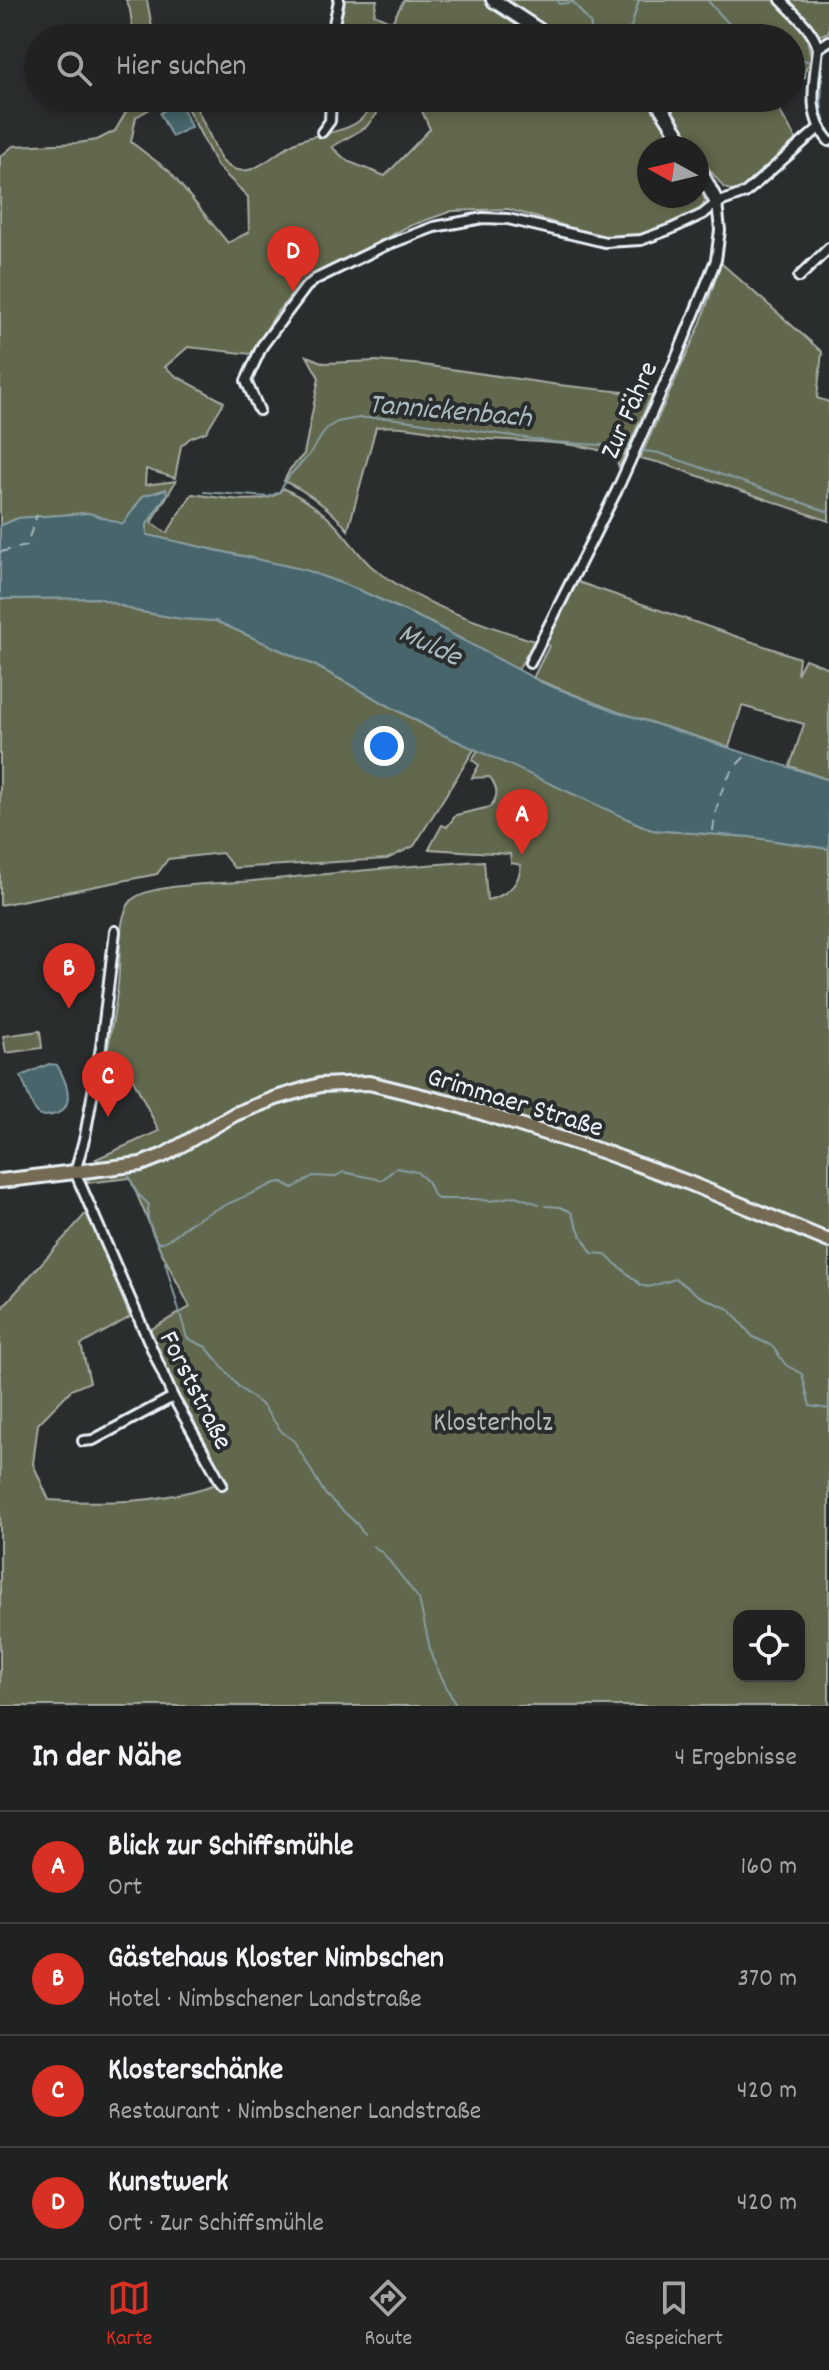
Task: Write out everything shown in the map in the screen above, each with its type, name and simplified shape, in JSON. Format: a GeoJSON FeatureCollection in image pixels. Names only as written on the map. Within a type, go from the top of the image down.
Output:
{"type":"FeatureCollection","features":[{"type":"Feature","properties":{"kind":"main road","name":"Grimmaer Straße"},"geometry":{"type":"LineString","coordinates":[[0,1181],[141,1164],[158,1158],[235,1114],[294,1092],[334,1083],[376,1084],[439,1100],[604,1152],[689,1183],[829,1241]]}},
{"type":"Feature","properties":{"kind":"street"},"geometry":{"type":"LineString","coordinates":[[334,24],[339,0]]}},
{"type":"Feature","properties":{"kind":"street"},"geometry":{"type":"LineString","coordinates":[[493,0],[530,24]]}},
{"type":"Feature","properties":{"kind":"street"},"geometry":{"type":"LineString","coordinates":[[781,0],[804,24]]}},
{"type":"Feature","properties":{"kind":"street"},"geometry":{"type":"LineString","coordinates":[[805,25],[818,48],[813,103],[819,128],[829,141]]}},
{"type":"Feature","properties":{"kind":"street"},"geometry":{"type":"LineString","coordinates":[[818,48],[829,41]]}},
{"type":"Feature","properties":{"kind":"street"},"geometry":{"type":"LineString","coordinates":[[322,132],[330,121],[330,112]]}},
{"type":"Feature","properties":{"kind":"street"},"geometry":{"type":"LineString","coordinates":[[664,112],[679,136]]}},
{"type":"Feature","properties":{"kind":"street"},"geometry":{"type":"LineString","coordinates":[[259,410],[246,381],[262,346],[306,287],[316,279],[397,240],[434,227],[483,218],[508,219],[605,242],[641,240],[703,214],[717,203],[745,193],[819,128]]}},
{"type":"Feature","properties":{"kind":"street","name":"Zur Fähre"},"geometry":{"type":"LineString","coordinates":[[530,663],[617,490],[716,260],[720,230],[717,203],[709,188]]}},
{"type":"Feature","properties":{"kind":"street"},"geometry":{"type":"LineString","coordinates":[[799,277],[829,248]]}},
{"type":"Feature","properties":{"kind":"street"},"geometry":{"type":"LineString","coordinates":[[75,1172],[85,1136],[101,1047],[115,931]]}},
{"type":"Feature","properties":{"kind":"street","name":"Forststraße"},"geometry":{"type":"LineString","coordinates":[[75,1172],[173,1397],[222,1484]]}},
{"type":"Feature","properties":{"kind":"street"},"geometry":{"type":"LineString","coordinates":[[83,1441],[93,1440],[173,1397]]}},
{"type":"Feature","properties":{"kind":"green space"},"geometry":{"type":"Polygon","coordinates":[[[126,0],[147,0],[151,24],[132,24],[126,0]]]}},
{"type":"Feature","properties":{"kind":"green space"},"geometry":{"type":"Polygon","coordinates":[[[339,0],[377,0],[374,14],[392,22],[404,0],[829,0],[829,32],[806,34],[812,61],[806,68],[805,77],[805,24],[334,24],[339,0]]]}},
{"type":"Feature","properties":{"kind":"green space"},"geometry":{"type":"Polygon","coordinates":[[[126,112],[145,112],[136,117],[131,142],[169,171],[228,243],[249,232],[248,197],[217,166],[189,112],[199,112],[221,160],[241,171],[261,165],[298,141],[353,125],[367,112],[377,112],[366,127],[332,147],[347,161],[385,176],[430,129],[422,112],[658,112],[673,136],[637,136],[637,208],[702,208],[700,213],[639,240],[605,240],[508,209],[452,211],[407,227],[304,281],[277,312],[251,354],[188,347],[165,367],[224,402],[206,432],[190,438],[181,446],[175,478],[146,469],[145,485],[176,481],[151,523],[167,533],[192,494],[254,500],[276,494],[283,488],[319,510],[371,566],[408,591],[449,611],[534,641],[518,670],[431,623],[359,590],[305,570],[147,535],[143,496],[123,525],[88,513],[18,518],[0,526],[0,157],[13,146],[97,140],[115,131],[126,112]]]}},
{"type":"Feature","properties":{"kind":"green space"},"geometry":{"type":"Polygon","coordinates":[[[674,112],[780,112],[796,139],[741,189],[736,192],[724,188],[709,169],[709,136],[687,136],[674,112]]]}},
{"type":"Feature","properties":{"kind":"green space"},"geometry":{"type":"Polygon","coordinates":[[[721,263],[822,352],[817,398],[829,402],[829,521],[640,458],[700,325],[721,263]]]}},
{"type":"Feature","properties":{"kind":"green space"},"geometry":{"type":"Polygon","coordinates":[[[307,356],[324,363],[377,361],[423,365],[652,395],[619,467],[608,454],[582,446],[376,427],[348,530],[319,502],[284,481],[304,454],[319,378],[307,356]]]}},
{"type":"Feature","properties":{"kind":"green space"},"geometry":{"type":"Polygon","coordinates":[[[578,582],[799,658],[797,674],[805,659],[829,668],[829,780],[790,766],[804,724],[742,706],[729,747],[618,712],[533,678],[549,646],[541,640],[561,599],[578,582]]]}},
{"type":"Feature","properties":{"kind":"green space"},"geometry":{"type":"Polygon","coordinates":[[[99,598],[136,611],[216,621],[316,666],[437,732],[475,748],[414,846],[387,859],[234,868],[222,853],[168,859],[157,874],[0,905],[0,599],[99,598]]]}},
{"type":"Feature","properties":{"kind":"green space"},"geometry":{"type":"Polygon","coordinates":[[[478,750],[652,830],[750,837],[829,849],[829,1237],[452,1100],[320,1082],[156,1155],[116,1164],[96,1159],[159,1131],[127,1067],[107,1056],[117,993],[121,928],[132,900],[154,890],[189,885],[484,861],[487,900],[500,896],[510,889],[520,872],[521,865],[511,863],[510,854],[429,849],[442,825],[447,827],[456,815],[490,807],[495,799],[496,789],[490,777],[472,778],[479,765],[472,760],[478,750]]]}},
{"type":"Feature","properties":{"kind":"green space"},"geometry":{"type":"Polygon","coordinates":[[[40,1031],[42,1048],[6,1053],[3,1036],[40,1031]]]}},
{"type":"Feature","properties":{"kind":"green space","name":"Klosterholz"},"geometry":{"type":"Polygon","coordinates":[[[334,1088],[386,1089],[603,1155],[829,1244],[829,1706],[0,1706],[0,1310],[87,1212],[130,1317],[81,1345],[90,1382],[71,1390],[38,1424],[33,1464],[49,1500],[132,1501],[172,1496],[214,1485],[148,1331],[190,1307],[160,1249],[130,1178],[88,1183],[87,1177],[277,1102],[334,1088]]]}},
{"type":"Feature","properties":{"kind":"water"},"geometry":{"type":"Polygon","coordinates":[[[185,112],[191,127],[172,137],[160,114],[185,112]]]}},
{"type":"Feature","properties":{"kind":"water","name":"Mulde"},"geometry":{"type":"Polygon","coordinates":[[[166,489],[167,494],[147,524],[147,535],[305,570],[359,590],[431,623],[543,683],[618,712],[829,780],[829,849],[750,837],[652,830],[437,732],[316,666],[216,621],[136,611],[99,598],[0,599],[0,526],[18,518],[89,513],[123,524],[143,496],[166,489]]]}},
{"type":"Feature","properties":{"kind":"water"},"geometry":{"type":"Polygon","coordinates":[[[49,1064],[57,1065],[62,1074],[68,1100],[60,1112],[40,1116],[33,1107],[21,1076],[49,1064]]]}},
{"type":"Feature","properties":{"kind":"waterway","name":"Tannickenbach"},"geometry":{"type":"LineString","coordinates":[[557,0],[559,4],[573,2],[590,24]]}},
{"type":"Feature","properties":{"kind":"waterway","name":"Tannickenbach"},"geometry":{"type":"LineString","coordinates":[[632,24],[639,0]]}},
{"type":"Feature","properties":{"kind":"waterway","name":"Tannickenbach"},"geometry":{"type":"LineString","coordinates":[[707,0],[729,24]]}},
{"type":"Feature","properties":{"kind":"waterway","name":"Tannickenbach"},"geometry":{"type":"LineString","coordinates":[[805,60],[812,63]]}},
{"type":"Feature","properties":{"kind":"waterway","name":"Tannickenbach"},"geometry":{"type":"LineString","coordinates":[[822,73],[822,110],[829,131]]}},
{"type":"Feature","properties":{"kind":"waterway","name":"Tannickenbach"},"geometry":{"type":"LineString","coordinates":[[204,492],[269,497],[279,492],[327,428],[337,422],[359,418],[390,418],[553,442],[630,447]]}},
{"type":"Feature","properties":{"kind":"waterway","name":"Tannickenbach"},"geometry":{"type":"LineString","coordinates":[[644,451],[659,453],[829,512]]}},
{"type":"Feature","properties":{"kind":"waterway"},"geometry":{"type":"LineString","coordinates":[[157,1243],[213,1211],[275,1183],[282,1182],[293,1188],[313,1176],[334,1177],[343,1172],[382,1180],[396,1168],[417,1172],[438,1199],[490,1201],[515,1196],[539,1204]]}},
{"type":"Feature","properties":{"kind":"waterway"},"geometry":{"type":"LineString","coordinates":[[129,1176],[137,1193],[149,1205],[149,1223],[162,1253]]}},
{"type":"Feature","properties":{"kind":"waterway"},"geometry":{"type":"LineString","coordinates":[[545,1206],[571,1212],[592,1253],[604,1254],[641,1285],[648,1287],[676,1279],[699,1296],[729,1309],[753,1337],[772,1346],[786,1365],[802,1374],[810,1406],[829,1409]]}},
{"type":"Feature","properties":{"kind":"waterway"},"geometry":{"type":"LineString","coordinates":[[165,1262],[187,1338],[206,1347],[239,1387],[263,1406],[282,1432],[294,1441],[325,1494],[358,1525],[364,1535]]}},
{"type":"Feature","properties":{"kind":"waterway"},"geometry":{"type":"LineString","coordinates":[[373,1546],[383,1553],[419,1599],[432,1658],[456,1706]]}},
{"type":"Feature","properties":{"kind":"ferry route"},"geometry":{"type":"LineString","coordinates":[[0,552],[26,546],[37,515]]}},
{"type":"Feature","properties":{"kind":"ferry route"},"geometry":{"type":"LineString","coordinates":[[713,831],[722,789],[732,771],[747,755]]}},
{"type":"Feature","properties":{"kind":"place","name":"Kunstwerk"},"geometry":{"type":"Point","coordinates":[293,292]}},
{"type":"Feature","properties":{"kind":"place","name":"Blick zur Schiffsmühle"},"geometry":{"type":"Point","coordinates":[522,855]}},
{"type":"Feature","properties":{"kind":"place","name":"Gästehaus Kloster Nimbschen"},"geometry":{"type":"Point","coordinates":[69,1009]}},
{"type":"Feature","properties":{"kind":"place","name":"Klosterschänke"},"geometry":{"type":"Point","coordinates":[108,1117]}}]}
